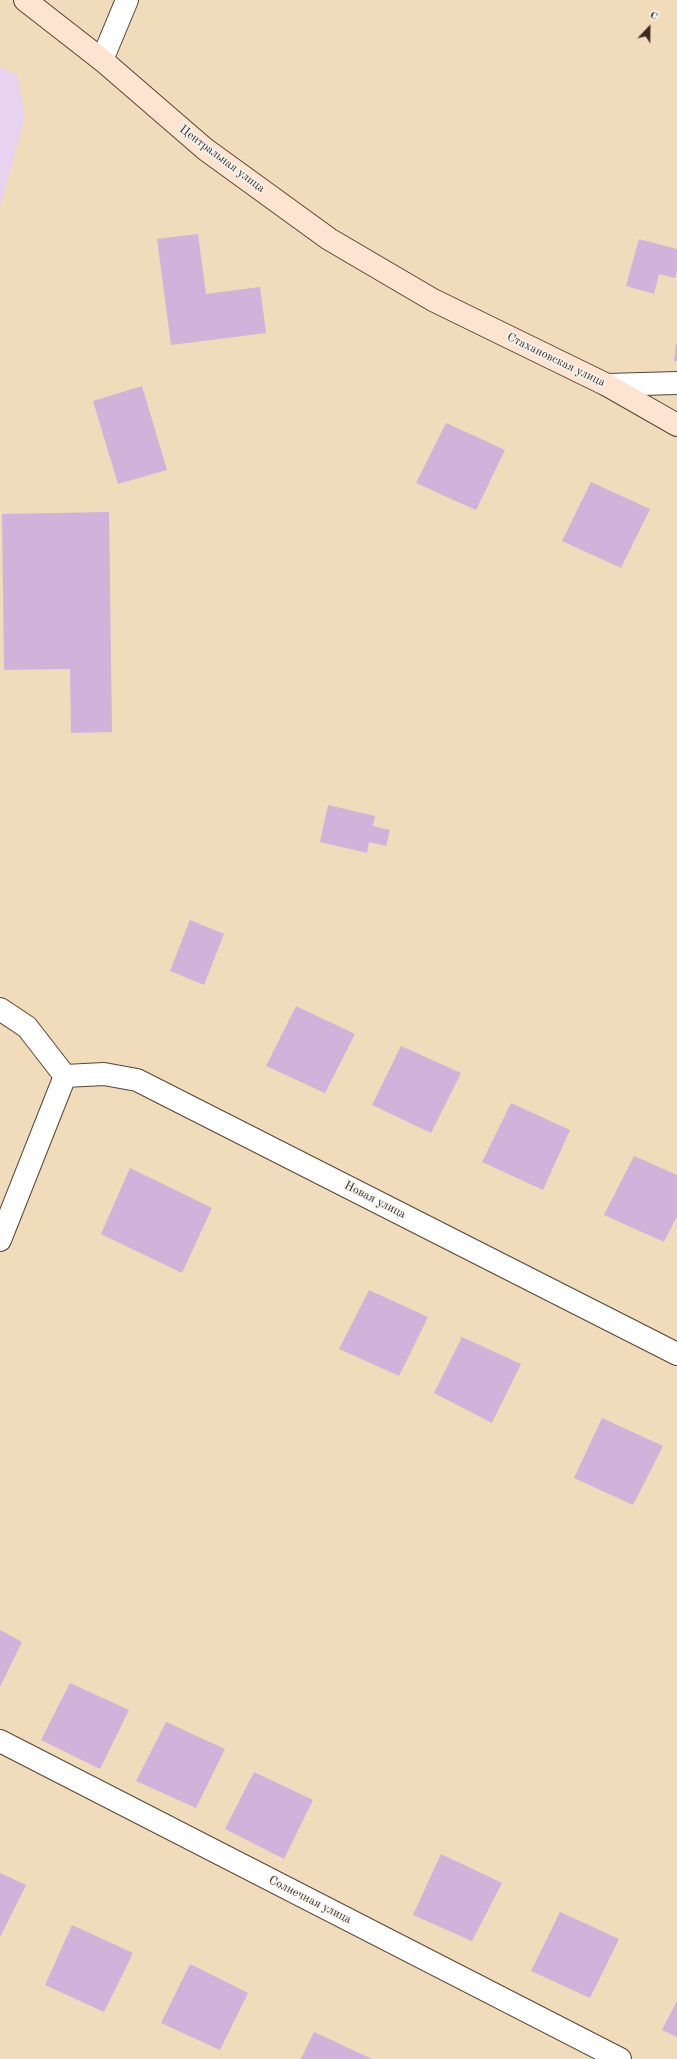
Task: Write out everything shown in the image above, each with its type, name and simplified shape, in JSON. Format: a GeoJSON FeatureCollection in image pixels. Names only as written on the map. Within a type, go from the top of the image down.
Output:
{"type":"FeatureCollection","features":[{"type":"Feature","properties":{"kind":"street","name":"Центральная улица"},"geometry":{"type":"LineString","coordinates":[[25,0],[102,60],[205,148],[329,239],[433,300]]}},
{"type":"Feature","properties":{"kind":"street"},"geometry":{"type":"LineString","coordinates":[[102,60],[127,0]]}},
{"type":"Feature","properties":{"kind":"street","name":"Стахановская улица"},"geometry":{"type":"LineString","coordinates":[[433,300],[607,386],[677,425]]}},
{"type":"Feature","properties":{"kind":"street"},"geometry":{"type":"LineString","coordinates":[[607,386],[677,383]]}},
{"type":"Feature","properties":{"kind":"street"},"geometry":{"type":"LineString","coordinates":[[0,1009],[28,1027],[65,1076],[0,1240]]}},
{"type":"Feature","properties":{"kind":"street","name":"Новая улица"},"geometry":{"type":"LineString","coordinates":[[65,1076],[104,1074],[137,1080],[677,1354]]}},
{"type":"Feature","properties":{"kind":"street","name":"Солнечная улица"},"geometry":{"type":"LineString","coordinates":[[0,1741],[620,2059]]}},
{"type":"Feature","properties":{"kind":"shaded area"},"geometry":{"type":"Polygon","coordinates":[[[0,67],[17,75],[25,116],[0,207],[0,67]]]}},
{"type":"Feature","properties":{"kind":"building"},"geometry":{"type":"Polygon","coordinates":[[[198,234],[206,294],[260,287],[266,333],[171,345],[157,239],[198,234]]]}},
{"type":"Feature","properties":{"kind":"building"},"geometry":{"type":"Polygon","coordinates":[[[639,239],[677,249],[677,271],[675,278],[659,274],[654,294],[626,286],[639,239]]]}},
{"type":"Feature","properties":{"kind":"building"},"geometry":{"type":"Polygon","coordinates":[[[676,344],[677,361],[674,361],[676,344]]]}},
{"type":"Feature","properties":{"kind":"building"},"geometry":{"type":"Polygon","coordinates":[[[142,386],[167,470],[118,484],[93,401],[142,386]]]}},
{"type":"Feature","properties":{"kind":"building"},"geometry":{"type":"Polygon","coordinates":[[[446,423],[505,450],[476,510],[416,483],[446,423]]]}},
{"type":"Feature","properties":{"kind":"building"},"geometry":{"type":"Polygon","coordinates":[[[591,482],[650,509],[621,568],[562,541],[591,482]]]}},
{"type":"Feature","properties":{"kind":"building"},"geometry":{"type":"Polygon","coordinates":[[[109,512],[112,732],[71,733],[70,669],[4,670],[2,514],[109,512]]]}},
{"type":"Feature","properties":{"kind":"building"},"geometry":{"type":"Polygon","coordinates":[[[328,805],[375,816],[373,826],[390,830],[386,846],[369,842],[367,853],[320,842],[328,805]]]}},
{"type":"Feature","properties":{"kind":"building"},"geometry":{"type":"Polygon","coordinates":[[[190,920],[224,934],[204,985],[170,971],[190,920]]]}},
{"type":"Feature","properties":{"kind":"building"},"geometry":{"type":"Polygon","coordinates":[[[296,1006],[355,1034],[325,1093],[266,1066],[296,1006]]]}},
{"type":"Feature","properties":{"kind":"building"},"geometry":{"type":"Polygon","coordinates":[[[401,1046],[461,1073],[431,1133],[372,1105],[401,1046]]]}},
{"type":"Feature","properties":{"kind":"building"},"geometry":{"type":"Polygon","coordinates":[[[511,1103],[570,1130],[543,1190],[482,1162],[511,1103]]]}},
{"type":"Feature","properties":{"kind":"building"},"geometry":{"type":"Polygon","coordinates":[[[634,1156],[677,1175],[677,1216],[664,1242],[604,1215],[634,1156]]]}},
{"type":"Feature","properties":{"kind":"building"},"geometry":{"type":"Polygon","coordinates":[[[130,1168],[212,1208],[182,1273],[101,1234],[130,1168]]]}},
{"type":"Feature","properties":{"kind":"building"},"geometry":{"type":"Polygon","coordinates":[[[369,1290],[428,1317],[399,1376],[339,1349],[369,1290]]]}},
{"type":"Feature","properties":{"kind":"building"},"geometry":{"type":"Polygon","coordinates":[[[462,1337],[521,1364],[492,1423],[434,1393],[462,1337]]]}},
{"type":"Feature","properties":{"kind":"building"},"geometry":{"type":"Polygon","coordinates":[[[602,1418],[663,1446],[633,1505],[574,1478],[602,1418]]]}},
{"type":"Feature","properties":{"kind":"building"},"geometry":{"type":"Polygon","coordinates":[[[0,1630],[22,1642],[0,1687],[0,1630]]]}},
{"type":"Feature","properties":{"kind":"building"},"geometry":{"type":"Polygon","coordinates":[[[70,1683],[129,1710],[100,1769],[41,1740],[70,1683]]]}},
{"type":"Feature","properties":{"kind":"building"},"geometry":{"type":"Polygon","coordinates":[[[166,1722],[225,1749],[196,1808],[136,1781],[166,1722]]]}},
{"type":"Feature","properties":{"kind":"building"},"geometry":{"type":"Polygon","coordinates":[[[254,1772],[313,1800],[284,1859],[225,1829],[254,1772]]]}},
{"type":"Feature","properties":{"kind":"building"},"geometry":{"type":"Polygon","coordinates":[[[441,1854],[502,1883],[472,1941],[413,1915],[441,1854]]]}},
{"type":"Feature","properties":{"kind":"building"},"geometry":{"type":"Polygon","coordinates":[[[0,1873],[26,1885],[0,1937],[0,1873]]]}},
{"type":"Feature","properties":{"kind":"building"},"geometry":{"type":"Polygon","coordinates":[[[560,1912],[619,1939],[590,1998],[531,1971],[560,1912]]]}},
{"type":"Feature","properties":{"kind":"building"},"geometry":{"type":"Polygon","coordinates":[[[72,1925],[133,1953],[104,2012],[45,1985],[72,1925]]]}},
{"type":"Feature","properties":{"kind":"building"},"geometry":{"type":"Polygon","coordinates":[[[190,1964],[248,1993],[220,2050],[161,2023],[190,1964]]]}},
{"type":"Feature","properties":{"kind":"building"},"geometry":{"type":"Polygon","coordinates":[[[677,2001],[677,2037],[662,2030],[677,2001]]]}},
{"type":"Feature","properties":{"kind":"building"},"geometry":{"type":"Polygon","coordinates":[[[314,2032],[372,2059],[301,2059],[314,2032]]]}}]}
